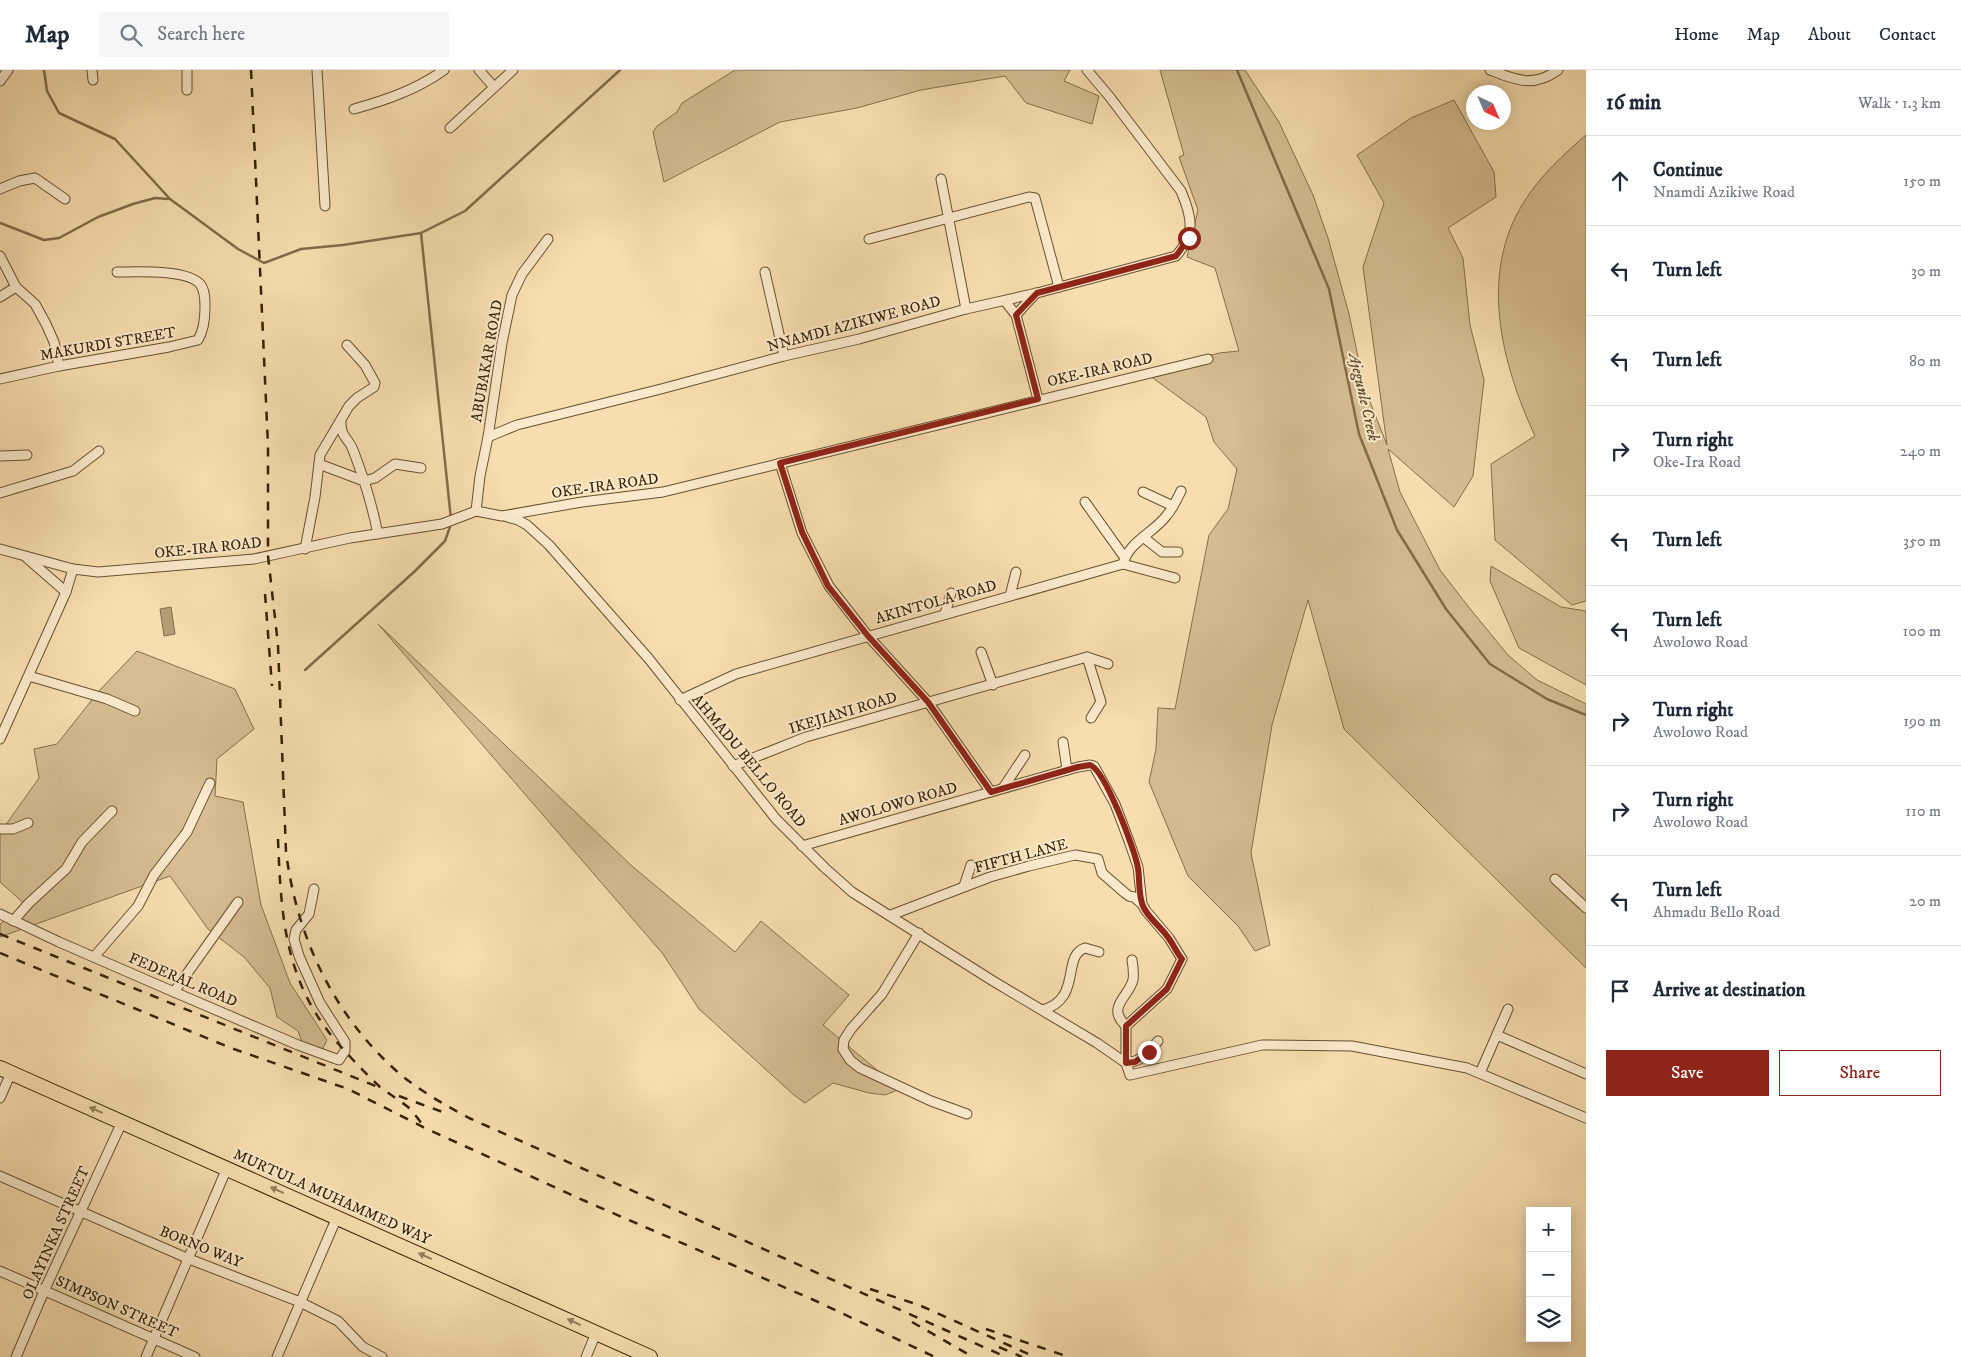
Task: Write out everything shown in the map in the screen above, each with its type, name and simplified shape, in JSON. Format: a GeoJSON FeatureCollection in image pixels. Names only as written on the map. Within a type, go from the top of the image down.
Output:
{"type":"FeatureCollection","features":[{"type":"Feature","properties":{"kind":"main road","name":"MURTULA MUHAMMED WAY"},"geometry":{"type":"LineString","coordinates":[[6,1070],[650,1357]]}},
{"type":"Feature","properties":{"kind":"street"},"geometry":{"type":"LineString","coordinates":[[0,81],[8,70]]}},
{"type":"Feature","properties":{"kind":"street"},"geometry":{"type":"LineString","coordinates":[[92,70],[93,80]]}},
{"type":"Feature","properties":{"kind":"street"},"geometry":{"type":"LineString","coordinates":[[187,70],[187,90]]}},
{"type":"Feature","properties":{"kind":"street"},"geometry":{"type":"LineString","coordinates":[[318,70],[325,206]]}},
{"type":"Feature","properties":{"kind":"street"},"geometry":{"type":"LineString","coordinates":[[354,109],[402,94],[444,70]]}},
{"type":"Feature","properties":{"kind":"street"},"geometry":{"type":"LineString","coordinates":[[479,70],[493,86]]}},
{"type":"Feature","properties":{"kind":"street"},"geometry":{"type":"LineString","coordinates":[[450,128],[493,86],[513,70]]}},
{"type":"Feature","properties":{"kind":"street","name":"NNAMDI AZIKIWE ROAD"},"geometry":{"type":"LineString","coordinates":[[488,438],[517,425],[784,356],[859,339],[966,309],[1037,293],[1176,256],[1189,238],[1190,222],[1182,191],[1087,70]]}},
{"type":"Feature","properties":{"kind":"street"},"geometry":{"type":"LineString","coordinates":[[1490,70],[1526,82],[1536,81],[1558,70]]}},
{"type":"Feature","properties":{"kind":"street"},"geometry":{"type":"LineString","coordinates":[[0,189],[19,181],[35,178],[65,199]]}},
{"type":"Feature","properties":{"kind":"street"},"geometry":{"type":"LineString","coordinates":[[941,179],[966,309]]}},
{"type":"Feature","properties":{"kind":"street"},"geometry":{"type":"LineString","coordinates":[[869,239],[1029,196],[1036,198],[1059,287]]}},
{"type":"Feature","properties":{"kind":"street","name":"ABUBAKAR ROAD"},"geometry":{"type":"LineString","coordinates":[[488,438],[502,343],[512,295],[522,274],[548,239]]}},
{"type":"Feature","properties":{"kind":"street"},"geometry":{"type":"LineString","coordinates":[[0,256],[16,287],[35,304],[46,324],[54,342],[59,366]]}},
{"type":"Feature","properties":{"kind":"street","name":"MAKURDI STREET"},"geometry":{"type":"LineString","coordinates":[[0,379],[59,366],[182,345],[198,340],[202,334],[205,306],[204,292],[199,283],[189,277],[173,274],[116,272]]}},
{"type":"Feature","properties":{"kind":"street"},"geometry":{"type":"LineString","coordinates":[[765,272],[784,356]]}},
{"type":"Feature","properties":{"kind":"street"},"geometry":{"type":"LineString","coordinates":[[0,297],[16,287]]}},
{"type":"Feature","properties":{"kind":"street"},"geometry":{"type":"LineString","coordinates":[[1016,315],[1037,293]]}},
{"type":"Feature","properties":{"kind":"street"},"geometry":{"type":"LineString","coordinates":[[1005,300],[1016,315],[1038,399]]}},
{"type":"Feature","properties":{"kind":"street"},"geometry":{"type":"LineString","coordinates":[[305,549],[315,497],[320,455],[349,406],[357,398],[374,387],[375,384],[365,365],[347,344]]}},
{"type":"Feature","properties":{"kind":"street","name":"OKE-IRA ROAD"},"geometry":{"type":"LineString","coordinates":[[0,549],[74,569],[118,571],[254,559],[350,538],[442,524],[476,511],[502,516],[582,502],[663,492],[1208,359]]}},
{"type":"Feature","properties":{"kind":"street"},"geometry":{"type":"LineString","coordinates":[[342,420],[341,433],[352,448],[370,497],[378,534]]}},
{"type":"Feature","properties":{"kind":"street"},"geometry":{"type":"LineString","coordinates":[[476,511],[480,476],[488,438]]}},
{"type":"Feature","properties":{"kind":"street"},"geometry":{"type":"LineString","coordinates":[[0,493],[73,471],[99,452]]}},
{"type":"Feature","properties":{"kind":"street"},"geometry":{"type":"LineString","coordinates":[[0,456],[27,455]]}},
{"type":"Feature","properties":{"kind":"street"},"geometry":{"type":"LineString","coordinates":[[780,463],[802,532],[828,586],[868,636],[928,702],[991,792]]}},
{"type":"Feature","properties":{"kind":"street"},"geometry":{"type":"LineString","coordinates":[[319,464],[364,481],[375,478],[396,464],[421,468]]}},
{"type":"Feature","properties":{"kind":"street"},"geometry":{"type":"LineString","coordinates":[[1124,561],[1143,537],[1167,516],[1181,491]]}},
{"type":"Feature","properties":{"kind":"street"},"geometry":{"type":"LineString","coordinates":[[1143,492],[1173,506]]}},
{"type":"Feature","properties":{"kind":"street"},"geometry":{"type":"LineString","coordinates":[[1085,502],[1124,561],[1175,578]]}},
{"type":"Feature","properties":{"kind":"street","name":"AHMADU BELLO ROAD"},"geometry":{"type":"LineString","coordinates":[[502,516],[523,522],[549,545],[649,659],[776,819],[852,892],[1126,1063]]}},
{"type":"Feature","properties":{"kind":"street"},"geometry":{"type":"LineString","coordinates":[[1143,537],[1162,552],[1178,552]]}},
{"type":"Feature","properties":{"kind":"street"},"geometry":{"type":"LineString","coordinates":[[25,556],[66,592]]}},
{"type":"Feature","properties":{"kind":"street","name":"AKINTOLA ROAD"},"geometry":{"type":"LineString","coordinates":[[680,700],[736,674],[1010,596],[1124,561]]}},
{"type":"Feature","properties":{"kind":"street"},"geometry":{"type":"LineString","coordinates":[[0,739],[66,592],[74,569]]}},
{"type":"Feature","properties":{"kind":"street"},"geometry":{"type":"LineString","coordinates":[[1010,596],[1016,572]]}},
{"type":"Feature","properties":{"kind":"street"},"geometry":{"type":"LineString","coordinates":[[945,614],[951,594]]}},
{"type":"Feature","properties":{"kind":"street"},"geometry":{"type":"LineString","coordinates":[[981,652],[993,685]]}},
{"type":"Feature","properties":{"kind":"street"},"geometry":{"type":"LineString","coordinates":[[1087,658],[1108,664]]}},
{"type":"Feature","properties":{"kind":"street"},"geometry":{"type":"LineString","coordinates":[[1087,658],[1101,702],[1090,718]]}},
{"type":"Feature","properties":{"kind":"street","name":"IKEJIANI ROAD"},"geometry":{"type":"LineString","coordinates":[[733,766],[806,737],[1087,658]]}},
{"type":"Feature","properties":{"kind":"street"},"geometry":{"type":"LineString","coordinates":[[29,676],[107,699],[135,711]]}},
{"type":"Feature","properties":{"kind":"street"},"geometry":{"type":"LineString","coordinates":[[1063,742],[1067,770]]}},
{"type":"Feature","properties":{"kind":"street"},"geometry":{"type":"LineString","coordinates":[[1003,788],[1025,755]]}},
{"type":"Feature","properties":{"kind":"street","name":"AWOLOWO ROAD"},"geometry":{"type":"LineString","coordinates":[[802,846],[1090,765],[1097,769],[1115,804],[1129,841],[1138,867],[1142,904]]}},
{"type":"Feature","properties":{"kind":"street"},"geometry":{"type":"LineString","coordinates":[[94,957],[138,906],[154,875],[187,832],[210,783]]}},
{"type":"Feature","properties":{"kind":"street"},"geometry":{"type":"LineString","coordinates":[[14,921],[29,903],[66,869],[82,842],[112,811]]}},
{"type":"Feature","properties":{"kind":"street"},"geometry":{"type":"LineString","coordinates":[[0,829],[13,829],[28,823]]}},
{"type":"Feature","properties":{"kind":"street","name":"FIFTH LANE"},"geometry":{"type":"LineString","coordinates":[[891,915],[964,886],[1022,868],[1075,855],[1098,860],[1102,874],[1142,904]]}},
{"type":"Feature","properties":{"kind":"street"},"geometry":{"type":"LineString","coordinates":[[964,886],[971,865]]}},
{"type":"Feature","properties":{"kind":"street"},"geometry":{"type":"LineString","coordinates":[[1555,879],[1586,908]]}},
{"type":"Feature","properties":{"kind":"street","name":"FEDERAL ROAD"},"geometry":{"type":"LineString","coordinates":[[0,914],[174,992],[298,1045],[339,1060],[345,1050],[345,1042],[320,1003],[299,956],[294,939],[296,930],[308,914],[314,889]]}},
{"type":"Feature","properties":{"kind":"street"},"geometry":{"type":"LineString","coordinates":[[174,992],[238,902]]}},
{"type":"Feature","properties":{"kind":"street"},"geometry":{"type":"LineString","coordinates":[[1126,1026],[1167,989],[1182,959],[1169,938],[1142,904]]}},
{"type":"Feature","properties":{"kind":"street"},"geometry":{"type":"LineString","coordinates":[[919,933],[882,994],[851,1029],[844,1040],[843,1049],[850,1060],[860,1068],[931,1101],[967,1114]]}},
{"type":"Feature","properties":{"kind":"street"},"geometry":{"type":"LineString","coordinates":[[1042,1010],[1051,1008],[1064,996],[1070,982],[1073,963],[1077,953],[1085,948],[1099,952]]}},
{"type":"Feature","properties":{"kind":"street"},"geometry":{"type":"LineString","coordinates":[[1132,960],[1132,981],[1118,1009],[1119,1019],[1126,1026],[1126,1063],[1130,1075],[1253,1046],[1271,1044],[1352,1046],[1452,1064],[1480,1073],[1586,1118]]}},
{"type":"Feature","properties":{"kind":"street"},"geometry":{"type":"LineString","coordinates":[[1480,1073],[1508,1009]]}},
{"type":"Feature","properties":{"kind":"street"},"geometry":{"type":"LineString","coordinates":[[1497,1035],[1586,1074]]}},
{"type":"Feature","properties":{"kind":"street"},"geometry":{"type":"LineString","coordinates":[[1126,1063],[1135,1062],[1141,1058],[1158,1041]]}},
{"type":"Feature","properties":{"kind":"street"},"geometry":{"type":"LineString","coordinates":[[0,1098],[6,1070]]}},
{"type":"Feature","properties":{"kind":"street","name":"OLAYINKA STREET"},"geometry":{"type":"LineString","coordinates":[[16,1357],[122,1122]]}},
{"type":"Feature","properties":{"kind":"street"},"geometry":{"type":"LineString","coordinates":[[146,1357],[227,1168]]}},
{"type":"Feature","properties":{"kind":"street","name":"BORNO WAY"},"geometry":{"type":"LineString","coordinates":[[0,1176],[189,1259],[300,1302],[338,1321],[369,1354],[382,1357]]}},
{"type":"Feature","properties":{"kind":"street"},"geometry":{"type":"LineString","coordinates":[[277,1357],[337,1218]]}},
{"type":"Feature","properties":{"kind":"street","name":"SIMPSON STREET"},"geometry":{"type":"LineString","coordinates":[[0,1271],[195,1357]]}},
{"type":"Feature","properties":{"kind":"street"},"geometry":{"type":"LineString","coordinates":[[586,1357],[596,1333]]}},
{"type":"Feature","properties":{"kind":"shaded area"},"geometry":{"type":"Polygon","coordinates":[[[735,70],[1070,70],[1064,81],[1099,96],[1092,124],[1026,103],[1005,76],[921,90],[857,108],[780,122],[664,182],[653,132],[657,126],[677,112],[682,103],[735,70]]]}},
{"type":"Feature","properties":{"kind":"shaded area"},"geometry":{"type":"Polygon","coordinates":[[[1160,70],[1245,70],[1279,122],[1313,195],[1328,238],[1349,314],[1365,389],[1387,445],[1363,267],[1384,203],[1357,155],[1411,118],[1454,100],[1466,122],[1466,130],[1471,130],[1494,172],[1496,197],[1448,228],[1463,258],[1470,325],[1484,380],[1473,476],[1454,507],[1388,449],[1400,492],[1440,570],[1471,610],[1508,655],[1537,680],[1586,704],[1586,968],[1344,729],[1308,600],[1272,725],[1251,853],[1270,945],[1255,951],[1238,926],[1188,876],[1149,782],[1156,749],[1158,708],[1175,709],[1209,535],[1228,509],[1237,469],[1214,442],[1206,417],[1146,373],[1219,353],[1239,351],[1215,268],[1187,257],[1198,210],[1179,157],[1184,155],[1160,70]]]}},
{"type":"Feature","properties":{"kind":"shaded area"},"geometry":{"type":"Polygon","coordinates":[[[1586,135],[1586,601],[1572,605],[1495,540],[1491,464],[1535,436],[1513,380],[1505,350],[1500,319],[1499,289],[1502,259],[1510,230],[1524,202],[1537,183],[1560,158],[1586,135]]]}},
{"type":"Feature","properties":{"kind":"shaded area"},"geometry":{"type":"Polygon","coordinates":[[[1491,566],[1561,607],[1586,611],[1586,685],[1519,648],[1490,581],[1491,566]]]}},
{"type":"Feature","properties":{"kind":"shaded area"},"geometry":{"type":"Polygon","coordinates":[[[171,607],[175,634],[164,636],[160,609],[171,607]]]}},
{"type":"Feature","properties":{"kind":"shaded area"},"geometry":{"type":"Polygon","coordinates":[[[378,624],[633,867],[735,952],[761,921],[849,995],[823,1025],[900,1089],[885,1095],[869,1093],[833,1083],[805,1103],[794,1095],[699,1009],[663,954],[378,624]]]}},
{"type":"Feature","properties":{"kind":"shaded area"},"geometry":{"type":"Polygon","coordinates":[[[137,651],[235,689],[254,729],[217,759],[215,796],[243,802],[261,905],[290,983],[327,1040],[322,1050],[305,1051],[298,1031],[277,1017],[270,988],[244,957],[208,929],[170,876],[0,937],[0,924],[26,905],[0,882],[0,833],[39,778],[34,749],[57,744],[99,691],[137,651]]]}},
{"type":"Feature","properties":{"kind":"waterway"},"geometry":{"type":"LineString","coordinates":[[44,70],[47,91],[59,113],[115,139],[170,199],[238,249],[264,263],[301,249],[343,245],[421,233],[465,211],[620,70]]}},
{"type":"Feature","properties":{"kind":"waterway","name":"Ajegunle Creek"},"geometry":{"type":"LineString","coordinates":[[1237,70],[1329,289],[1359,434],[1397,530],[1446,609],[1490,664],[1547,699],[1586,715]]}},
{"type":"Feature","properties":{"kind":"waterway"},"geometry":{"type":"LineString","coordinates":[[0,223],[44,240],[59,238],[98,217],[133,204],[155,198],[168,199]]}},
{"type":"Feature","properties":{"kind":"waterway"},"geometry":{"type":"LineString","coordinates":[[421,233],[451,519]]}},
{"type":"Feature","properties":{"kind":"waterway"},"geometry":{"type":"LineString","coordinates":[[305,670],[414,572],[445,541],[451,524]]}},
{"type":"Feature","properties":{"kind":"railway"},"geometry":{"type":"LineString","coordinates":[[251,70],[268,446],[268,556],[278,645],[286,852],[291,884],[299,915],[322,974],[338,1002],[356,1028],[401,1075],[434,1098],[469,1118],[1006,1357]]}},
{"type":"Feature","properties":{"kind":"railway"},"geometry":{"type":"LineString","coordinates":[[265,594],[272,686]]}},
{"type":"Feature","properties":{"kind":"railway"},"geometry":{"type":"LineString","coordinates":[[278,839],[281,893],[288,945],[305,993],[318,1017],[340,1046],[380,1087],[408,1107],[425,1128]]}},
{"type":"Feature","properties":{"kind":"railway"},"geometry":{"type":"LineString","coordinates":[[0,934],[378,1087]]}},
{"type":"Feature","properties":{"kind":"railway"},"geometry":{"type":"LineString","coordinates":[[0,953],[231,1048],[348,1089],[425,1128],[585,1201],[816,1301],[935,1357]]}},
{"type":"Feature","properties":{"kind":"railway"},"geometry":{"type":"LineString","coordinates":[[399,1096],[448,1114]]}},
{"type":"Feature","properties":{"kind":"railway"},"geometry":{"type":"LineString","coordinates":[[870,1289],[919,1305],[1035,1357]]}},
{"type":"Feature","properties":{"kind":"railway"},"geometry":{"type":"LineString","coordinates":[[912,1322],[973,1357]]}},
{"type":"Feature","properties":{"kind":"railway"},"geometry":{"type":"LineString","coordinates":[[986,1329],[1069,1357]]}},
{"type":"Feature","properties":{"kind":"railway"},"geometry":{"type":"LineString","coordinates":[[999,1347],[1022,1357]]}},
{"type":"Feature","properties":{"kind":"route"},"geometry":{"type":"LineString","coordinates":[[1149,1052],[1135,1062],[1126,1063],[1126,1026],[1139,1012],[1167,989],[1182,959],[1169,938],[1142,904],[1138,867],[1115,804],[1097,769],[1090,765],[1078,767],[991,792],[928,702],[868,636],[828,586],[802,532],[780,463],[875,441],[1038,399],[1016,315],[1037,293],[1152,264],[1176,256],[1189,238]]}}]}
